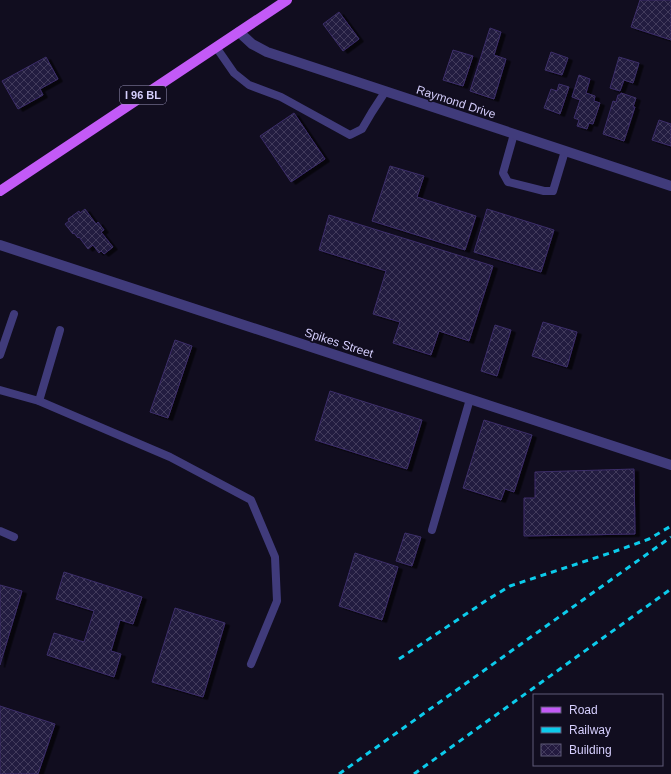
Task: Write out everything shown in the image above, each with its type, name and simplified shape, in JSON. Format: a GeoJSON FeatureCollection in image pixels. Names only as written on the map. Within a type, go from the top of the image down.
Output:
{"type":"FeatureCollection","features":[{"type":"Feature","properties":{"kind":"main road","name":"I 96 BL"},"geometry":{"type":"LineString","coordinates":[[0,191],[287,0]]}},
{"type":"Feature","properties":{"kind":"street","name":"Raymond Drive"},"geometry":{"type":"LineString","coordinates":[[239,32],[252,44],[267,52],[671,186]]}},
{"type":"Feature","properties":{"kind":"street","name":"Spikes Street"},"geometry":{"type":"LineString","coordinates":[[0,245],[671,465]]}},
{"type":"Feature","properties":{"kind":"lane"},"geometry":{"type":"LineString","coordinates":[[216,47],[234,73],[249,85],[281,97],[350,135],[362,129],[385,92]]}},
{"type":"Feature","properties":{"kind":"lane"},"geometry":{"type":"LineString","coordinates":[[514,134],[503,173],[508,182],[544,191],[553,191],[565,151]]}},
{"type":"Feature","properties":{"kind":"lane"},"geometry":{"type":"LineString","coordinates":[[0,355],[14,314]]}},
{"type":"Feature","properties":{"kind":"lane"},"geometry":{"type":"LineString","coordinates":[[39,401],[60,330]]}},
{"type":"Feature","properties":{"kind":"lane"},"geometry":{"type":"LineString","coordinates":[[0,390],[39,401],[170,457],[252,500],[275,556],[277,600],[251,664]]}},
{"type":"Feature","properties":{"kind":"lane"},"geometry":{"type":"LineString","coordinates":[[432,530],[470,399]]}},
{"type":"Feature","properties":{"kind":"lane"},"geometry":{"type":"LineString","coordinates":[[0,531],[14,537]]}},
{"type":"Feature","properties":{"kind":"building"},"geometry":{"type":"Polygon","coordinates":[[[640,0],[671,0],[671,40],[631,27],[640,0]]]}},
{"type":"Feature","properties":{"kind":"building"},"geometry":{"type":"Polygon","coordinates":[[[339,12],[359,39],[343,51],[323,24],[339,12]]]}},
{"type":"Feature","properties":{"kind":"building"},"geometry":{"type":"Polygon","coordinates":[[[490,28],[501,32],[494,55],[506,59],[494,99],[470,91],[490,28]]]}},
{"type":"Feature","properties":{"kind":"building"},"geometry":{"type":"Polygon","coordinates":[[[453,50],[473,56],[463,86],[443,80],[453,50]]]}},
{"type":"Feature","properties":{"kind":"building"},"geometry":{"type":"Polygon","coordinates":[[[551,52],[568,58],[562,75],[545,70],[551,52]]]}},
{"type":"Feature","properties":{"kind":"building"},"geometry":{"type":"Polygon","coordinates":[[[46,57],[58,79],[40,89],[43,95],[18,109],[2,81],[46,57]]]}},
{"type":"Feature","properties":{"kind":"building"},"geometry":{"type":"Polygon","coordinates":[[[619,57],[639,63],[633,83],[624,80],[620,91],[610,88],[619,57]]]}},
{"type":"Feature","properties":{"kind":"building"},"geometry":{"type":"Polygon","coordinates":[[[579,75],[590,79],[586,93],[595,96],[594,101],[600,103],[593,124],[589,123],[587,129],[577,126],[579,120],[574,118],[580,100],[572,97],[579,75]]]}},
{"type":"Feature","properties":{"kind":"building"},"geometry":{"type":"Polygon","coordinates":[[[559,84],[569,87],[560,114],[544,108],[551,89],[557,91],[559,84]]]}},
{"type":"Feature","properties":{"kind":"building"},"geometry":{"type":"Polygon","coordinates":[[[621,93],[636,98],[633,107],[635,107],[624,141],[603,134],[613,101],[616,102],[618,95],[621,93]]]}},
{"type":"Feature","properties":{"kind":"building"},"geometry":{"type":"Polygon","coordinates":[[[294,113],[325,159],[291,182],[260,136],[294,113]]]}},
{"type":"Feature","properties":{"kind":"building"},"geometry":{"type":"Polygon","coordinates":[[[659,120],[671,124],[671,146],[652,140],[659,120]]]}},
{"type":"Feature","properties":{"kind":"building"},"geometry":{"type":"Polygon","coordinates":[[[390,166],[424,176],[417,197],[476,216],[465,250],[372,221],[390,166]]]}},
{"type":"Feature","properties":{"kind":"building"},"geometry":{"type":"Polygon","coordinates":[[[85,209],[96,224],[98,222],[104,230],[101,232],[113,247],[104,254],[101,251],[99,253],[93,245],[88,249],[79,237],[78,238],[74,233],[73,234],[65,224],[69,221],[68,219],[79,211],[80,213],[85,209]]]}},
{"type":"Feature","properties":{"kind":"building"},"geometry":{"type":"Polygon","coordinates":[[[487,209],[554,230],[541,272],[474,252],[487,209]]]}},
{"type":"Feature","properties":{"kind":"building"},"geometry":{"type":"Polygon","coordinates":[[[329,215],[493,266],[469,341],[439,331],[431,355],[393,343],[400,322],[373,314],[386,271],[319,250],[329,215]]]}},
{"type":"Feature","properties":{"kind":"building"},"geometry":{"type":"Polygon","coordinates":[[[543,322],[577,332],[567,367],[532,356],[543,322]]]}},
{"type":"Feature","properties":{"kind":"building"},"geometry":{"type":"Polygon","coordinates":[[[495,325],[511,330],[497,376],[481,371],[495,325]]]}},
{"type":"Feature","properties":{"kind":"building"},"geometry":{"type":"Polygon","coordinates":[[[175,340],[192,346],[168,418],[150,412],[175,340]]]}},
{"type":"Feature","properties":{"kind":"building"},"geometry":{"type":"Polygon","coordinates":[[[330,391],[422,420],[407,469],[315,440],[330,391]]]}},
{"type":"Feature","properties":{"kind":"building"},"geometry":{"type":"Polygon","coordinates":[[[484,420],[532,435],[514,492],[505,489],[501,500],[463,488],[484,420]]]}},
{"type":"Feature","properties":{"kind":"building"},"geometry":{"type":"Polygon","coordinates":[[[634,469],[635,534],[524,536],[524,498],[535,498],[535,472],[634,469]]]}},
{"type":"Feature","properties":{"kind":"building"},"geometry":{"type":"Polygon","coordinates":[[[405,533],[421,537],[412,566],[396,561],[405,533]]]}},
{"type":"Feature","properties":{"kind":"building"},"geometry":{"type":"Polygon","coordinates":[[[355,553],[398,567],[382,620],[339,606],[355,553]]]}},
{"type":"Feature","properties":{"kind":"building"},"geometry":{"type":"Polygon","coordinates":[[[64,572],[142,597],[133,624],[120,620],[111,651],[121,654],[114,677],[47,655],[54,633],[84,642],[94,611],[56,599],[64,572]]]}},
{"type":"Feature","properties":{"kind":"building"},"geometry":{"type":"Polygon","coordinates":[[[0,585],[22,591],[0,665],[0,585]]]}},
{"type":"Feature","properties":{"kind":"building"},"geometry":{"type":"Polygon","coordinates":[[[175,608],[225,623],[203,697],[152,682],[175,608]]]}},
{"type":"Feature","properties":{"kind":"building"},"geometry":{"type":"Polygon","coordinates":[[[0,706],[55,724],[38,774],[0,774],[0,706]]]}},
{"type":"Feature","properties":{"kind":"railway"},"geometry":{"type":"LineString","coordinates":[[399,659],[510,586],[649,539],[671,526]]}},
{"type":"Feature","properties":{"kind":"railway"},"geometry":{"type":"LineString","coordinates":[[339,774],[671,537]]}},
{"type":"Feature","properties":{"kind":"railway"},"geometry":{"type":"LineString","coordinates":[[414,774],[671,589]]}}]}
